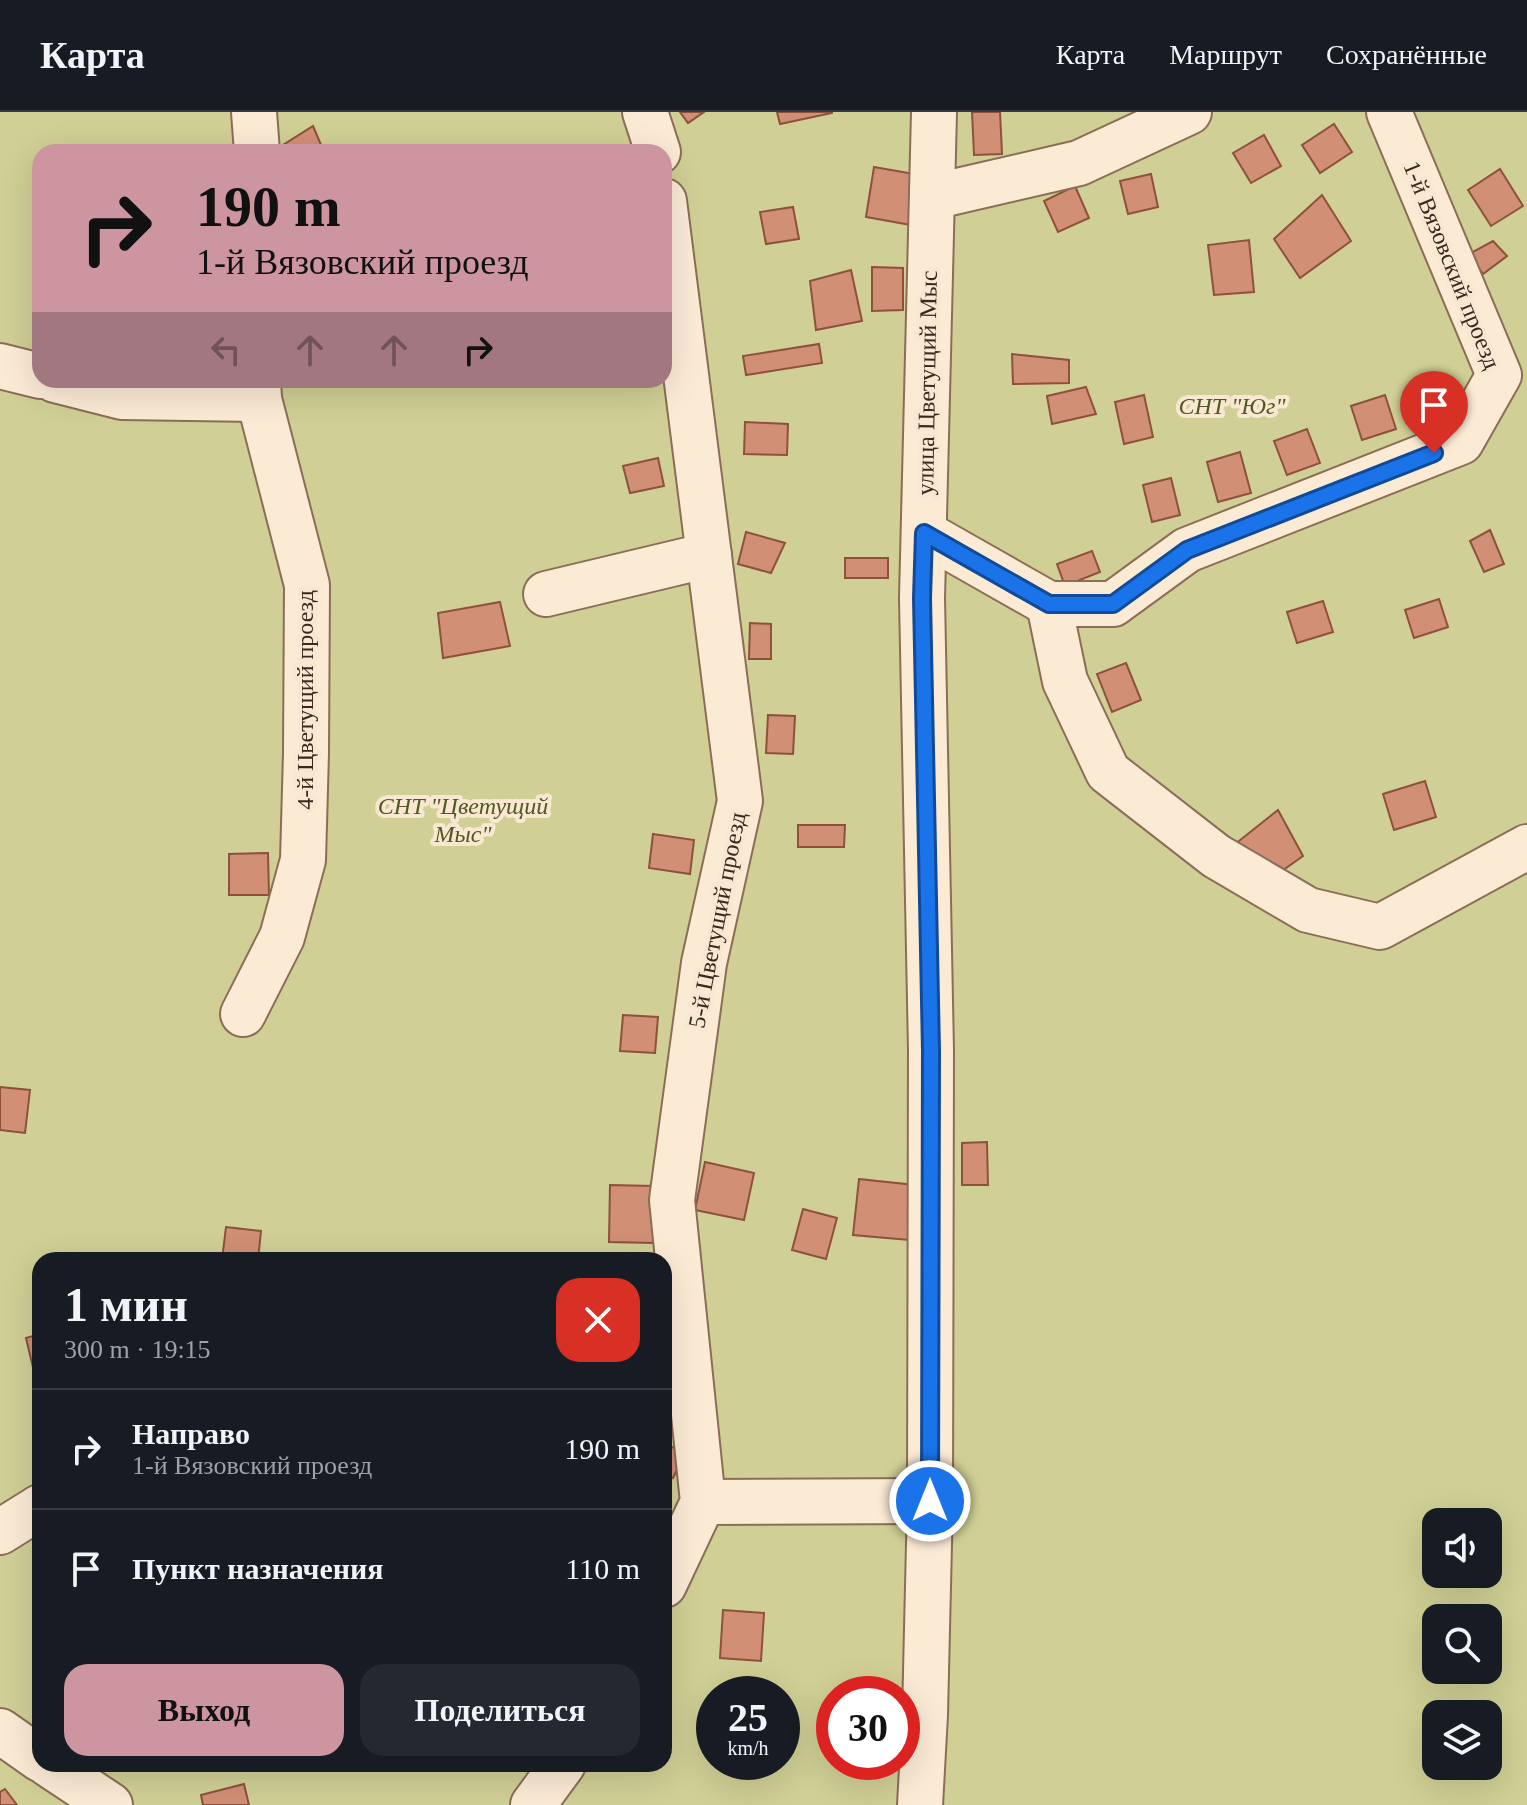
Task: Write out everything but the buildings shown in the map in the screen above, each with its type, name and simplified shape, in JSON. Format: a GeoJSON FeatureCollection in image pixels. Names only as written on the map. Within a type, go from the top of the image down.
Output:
{"type":"FeatureCollection","features":[{"type":"Feature","properties":{"kind":"street"},"geometry":{"type":"LineString","coordinates":[[254,112],[256,144]]}},
{"type":"Feature","properties":{"kind":"street"},"geometry":{"type":"LineString","coordinates":[[645,112],[655,144]]}},
{"type":"Feature","properties":{"kind":"street","name":"улица Цветущий Мыс"},"geometry":{"type":"LineString","coordinates":[[920,1805],[930,1501],[931,1051],[922,598],[934,112]]}},
{"type":"Feature","properties":{"kind":"street"},"geometry":{"type":"LineString","coordinates":[[932,197],[1079,163],[1189,112]]}},
{"type":"Feature","properties":{"kind":"street","name":"1-й Вязовский проезд"},"geometry":{"type":"LineString","coordinates":[[924,533],[1049,604],[1113,604],[1187,550],[1461,442],[1499,375],[1389,112]]}},
{"type":"Feature","properties":{"kind":"street","name":"5-й Цветущий проезд"},"geometry":{"type":"LineString","coordinates":[[672,264],[740,801],[704,963],[672,1200],[703,1502]]}},
{"type":"Feature","properties":{"kind":"street"},"geometry":{"type":"LineString","coordinates":[[0,366],[32,374]]}},
{"type":"Feature","properties":{"kind":"street"},"geometry":{"type":"LineString","coordinates":[[87,388],[122,397],[258,390]]}},
{"type":"Feature","properties":{"kind":"street","name":"4-й Цветущий проезд"},"geometry":{"type":"LineString","coordinates":[[243,1014],[282,937],[303,860],[306,753],[307,585],[258,390]]}},
{"type":"Feature","properties":{"kind":"street"},"geometry":{"type":"LineString","coordinates":[[546,594],[709,555]]}},
{"type":"Feature","properties":{"kind":"street"},"geometry":{"type":"LineString","coordinates":[[1049,604],[1065,681],[1108,772],[1216,856],[1308,910],[1380,927],[1527,847]]}},
{"type":"Feature","properties":{"kind":"street"},"geometry":{"type":"LineString","coordinates":[[672,1568],[703,1502],[930,1501]]}},
{"type":"Feature","properties":{"kind":"street"},"geometry":{"type":"LineString","coordinates":[[0,1532],[32,1512]]}},
{"type":"Feature","properties":{"kind":"street"},"geometry":{"type":"LineString","coordinates":[[60,1772],[110,1805]]}},
{"type":"Feature","properties":{"kind":"street"},"geometry":{"type":"LineString","coordinates":[[533,1805],[557,1772]]}},
{"type":"Feature","properties":{"kind":"green space"},"geometry":{"type":"Polygon","coordinates":[[[0,112],[1527,112],[1527,1805],[0,1805],[0,112]]]}},
{"type":"Feature","properties":{"kind":"route"},"geometry":{"type":"LineString","coordinates":[[930,1501],[931,1051],[922,598],[924,533],[1049,604],[1113,604],[1187,550],[1434,453]]}},
{"type":"Feature","properties":{"kind":"park label","name":"СНТ \"Юг\""},"geometry":{"type":"Point","coordinates":[1232,406]}},
{"type":"Feature","properties":{"kind":"park label","name":"СНТ \"Цветущий Мыс\""},"geometry":{"type":"Point","coordinates":[463,820]}}]}
